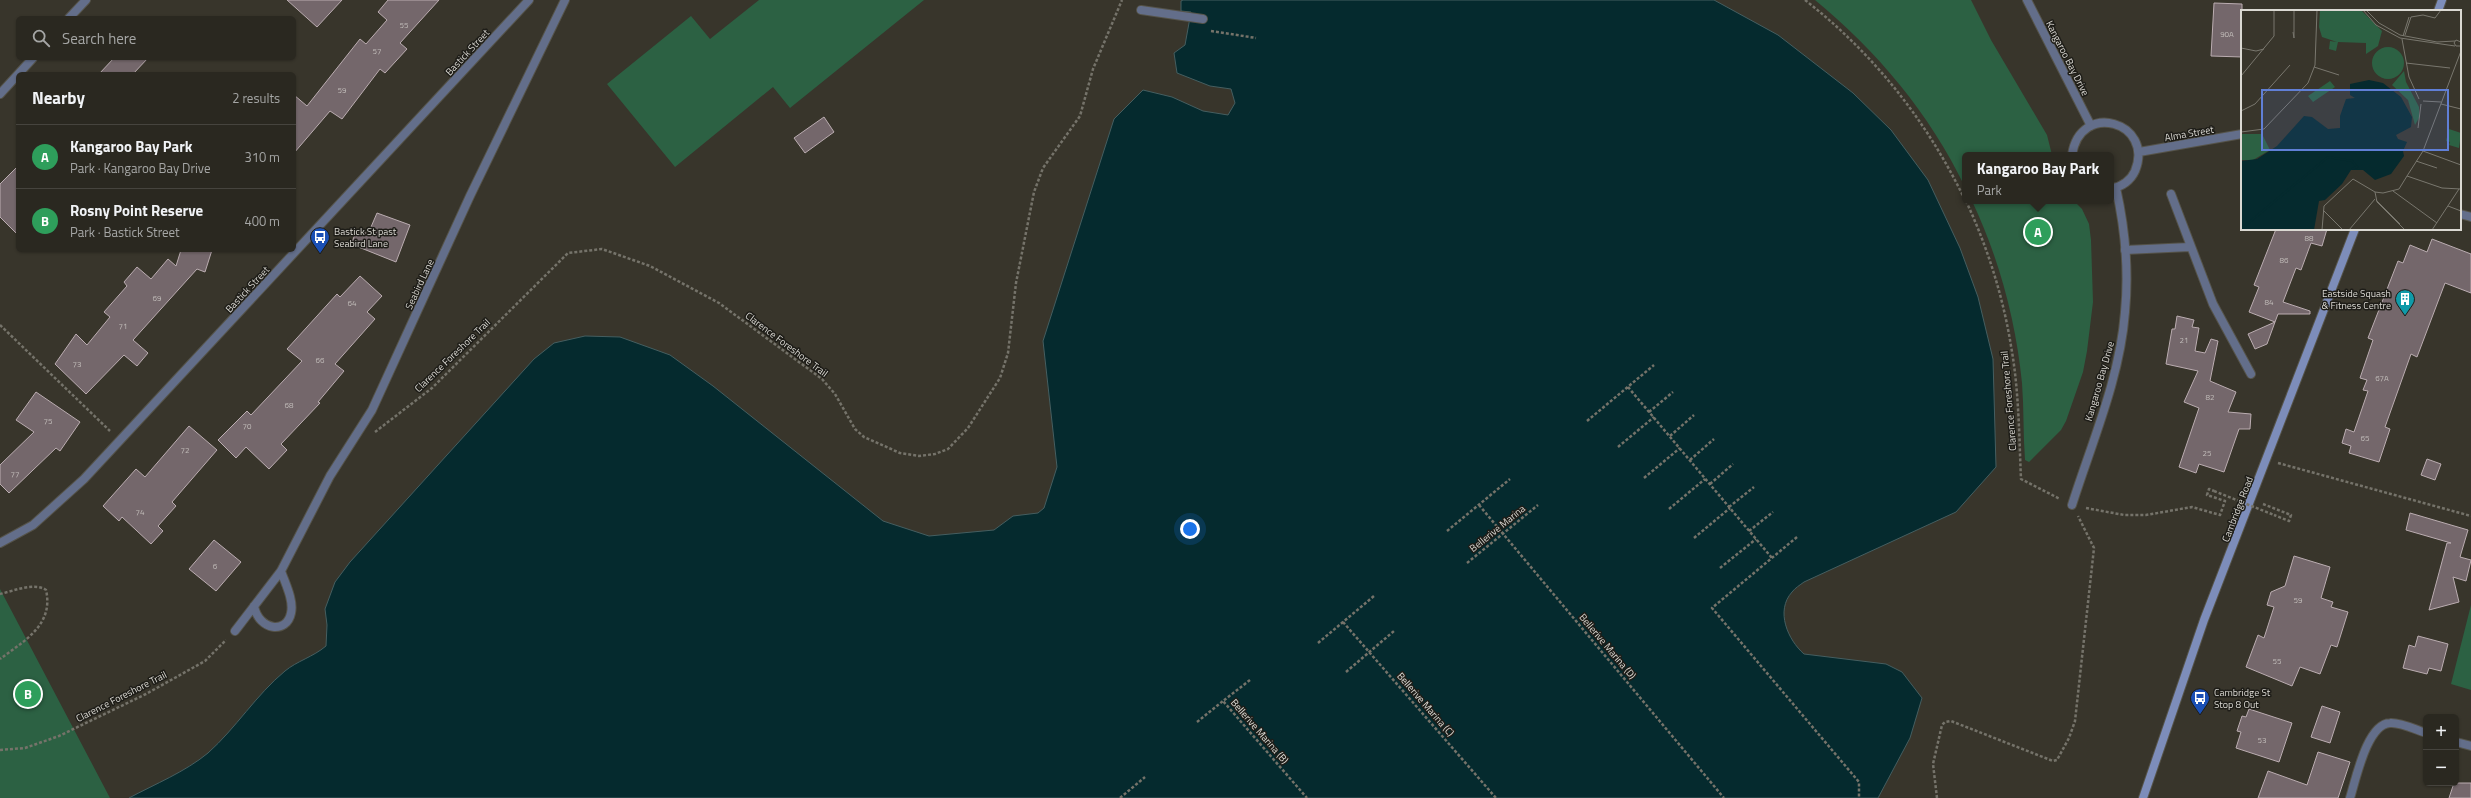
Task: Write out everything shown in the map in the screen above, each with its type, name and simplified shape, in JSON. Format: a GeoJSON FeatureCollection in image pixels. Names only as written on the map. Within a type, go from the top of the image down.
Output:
{"type":"FeatureCollection","features":[{"type":"Feature","properties":{"kind":"main road"},"geometry":{"type":"LineString","coordinates":[[2438,10],[2442,0]]}},
{"type":"Feature","properties":{"kind":"main road","name":"Cambridge Road"},"geometry":{"type":"LineString","coordinates":[[2144,798],[2204,620],[2355,230]]}},
{"type":"Feature","properties":{"kind":"street"},"geometry":{"type":"LineString","coordinates":[[71,16],[86,0]]}},
{"type":"Feature","properties":{"kind":"street","name":"Bastick Street"},"geometry":{"type":"LineString","coordinates":[[296,251],[529,0]]}},
{"type":"Feature","properties":{"kind":"street","name":"Seabird Lane"},"geometry":{"type":"LineString","coordinates":[[235,631],[281,571],[330,476],[372,410],[470,196],[565,0]]}},
{"type":"Feature","properties":{"kind":"street","name":"Kangaroo Bay Drive"},"geometry":{"type":"LineString","coordinates":[[2027,0],[2091,126]]}},
{"type":"Feature","properties":{"kind":"street"},"geometry":{"type":"LineString","coordinates":[[1141,10],[1203,19]]}},
{"type":"Feature","properties":{"kind":"street"},"geometry":{"type":"LineString","coordinates":[[20,72],[31,60]]}},
{"type":"Feature","properties":{"kind":"street"},"geometry":{"type":"LineString","coordinates":[[0,94],[16,77]]}},
{"type":"Feature","properties":{"kind":"street"},"geometry":{"type":"LineString","coordinates":[[2073,152],[2074,144],[2079,134],[2091,126],[2109,122],[2120,126],[2129,132],[2136,141],[2139,152],[2138,163],[2134,174],[2126,182],[2114,188]]}},
{"type":"Feature","properties":{"kind":"street","name":"Alma Street"},"geometry":{"type":"LineString","coordinates":[[2139,152],[2241,134]]}},
{"type":"Feature","properties":{"kind":"street","name":"Kangaroo Bay Drive"},"geometry":{"type":"LineString","coordinates":[[2072,505],[2114,373],[2122,338],[2126,284],[2125,250],[2123,218],[2114,188]]}},
{"type":"Feature","properties":{"kind":"street"},"geometry":{"type":"LineString","coordinates":[[2171,194],[2213,304],[2251,374]]}},
{"type":"Feature","properties":{"kind":"street"},"geometry":{"type":"LineString","coordinates":[[2461,214],[2471,217]]}},
{"type":"Feature","properties":{"kind":"street"},"geometry":{"type":"LineString","coordinates":[[2125,250],[2190,247]]}},
{"type":"Feature","properties":{"kind":"street","name":"Bastick Street"},"geometry":{"type":"LineString","coordinates":[[0,543],[33,525],[56,506],[120,440],[295,252]]}},
{"type":"Feature","properties":{"kind":"street"},"geometry":{"type":"LineString","coordinates":[[254,606],[256,616],[262,624],[271,627],[281,626],[288,620],[292,612],[291,603],[281,571]]}},
{"type":"Feature","properties":{"kind":"street"},"geometry":{"type":"LineString","coordinates":[[2350,798],[2369,742],[2379,728],[2392,723],[2423,732]]}},
{"type":"Feature","properties":{"kind":"street"},"geometry":{"type":"LineString","coordinates":[[2459,743],[2471,746]]}},
{"type":"Feature","properties":{"kind":"path","name":"Clarence Foreshore Trail"},"geometry":{"type":"LineString","coordinates":[[373,433],[432,388],[568,253],[602,249],[650,266],[719,303],[822,379],[835,394],[855,429],[864,437],[900,453],[919,456],[948,448],[968,428],[1000,378],[1008,354],[1016,283],[1034,192],[1043,168],[1080,116],[1093,69],[1122,0]]}},
{"type":"Feature","properties":{"kind":"path","name":"Clarence Foreshore Trail"},"geometry":{"type":"LineString","coordinates":[[1805,0],[1851,39],[1882,71],[1909,105],[1934,142],[1962,194]]}},
{"type":"Feature","properties":{"kind":"path"},"geometry":{"type":"LineString","coordinates":[[1204,29],[1256,38]]}},
{"type":"Feature","properties":{"kind":"path","name":"Clarence Foreshore Trail"},"geometry":{"type":"LineString","coordinates":[[1967,204],[1990,261],[2012,346],[2022,479],[2072,505]]}},
{"type":"Feature","properties":{"kind":"path"},"geometry":{"type":"LineString","coordinates":[[0,325],[120,440]]}},
{"type":"Feature","properties":{"kind":"path"},"geometry":{"type":"LineString","coordinates":[[1587,421],[1654,366]]}},
{"type":"Feature","properties":{"kind":"path"},"geometry":{"type":"LineString","coordinates":[[1628,387],[1772,558]]}},
{"type":"Feature","properties":{"kind":"path"},"geometry":{"type":"LineString","coordinates":[[1649,412],[1673,392]]}},
{"type":"Feature","properties":{"kind":"path"},"geometry":{"type":"LineString","coordinates":[[1670,436],[1694,415]]}},
{"type":"Feature","properties":{"kind":"path"},"geometry":{"type":"LineString","coordinates":[[1618,447],[1654,417]]}},
{"type":"Feature","properties":{"kind":"path"},"geometry":{"type":"LineString","coordinates":[[1690,460],[1714,439]]}},
{"type":"Feature","properties":{"kind":"path"},"geometry":{"type":"LineString","coordinates":[[1644,478],[1680,448]]}},
{"type":"Feature","properties":{"kind":"path"},"geometry":{"type":"LineString","coordinates":[[2266,460],[2471,516]]}},
{"type":"Feature","properties":{"kind":"path"},"geometry":{"type":"LineString","coordinates":[[1710,484],[1733,464]]}},
{"type":"Feature","properties":{"kind":"path"},"geometry":{"type":"LineString","coordinates":[[1447,531],[1510,479]]}},
{"type":"Feature","properties":{"kind":"path"},"geometry":{"type":"LineString","coordinates":[[1669,509],[1705,479]]}},
{"type":"Feature","properties":{"kind":"path"},"geometry":{"type":"LineString","coordinates":[[1694,538],[1754,487]]}},
{"type":"Feature","properties":{"kind":"path"},"geometry":{"type":"LineString","coordinates":[[2072,505],[2124,515],[2146,515],[2192,507],[2220,515],[2225,501],[2207,495],[2209,489],[2289,521],[2292,515],[2271,507]]}},
{"type":"Feature","properties":{"kind":"path","name":"Bellerive Marina (D)"},"geometry":{"type":"LineString","coordinates":[[1479,505],[1724,798]]}},
{"type":"Feature","properties":{"kind":"path","name":"Bellerive Marina"},"geometry":{"type":"LineString","coordinates":[[1467,563],[1538,505]]}},
{"type":"Feature","properties":{"kind":"path"},"geometry":{"type":"LineString","coordinates":[[1937,798],[1933,764],[1942,725],[1945,722],[1951,722],[2052,761],[2057,760],[2070,738],[2075,720],[2094,548],[2072,505]]}},
{"type":"Feature","properties":{"kind":"path"},"geometry":{"type":"LineString","coordinates":[[1749,531],[1773,512]]}},
{"type":"Feature","properties":{"kind":"path"},"geometry":{"type":"LineString","coordinates":[[1797,537],[1712,608],[1859,782],[1859,798]]}},
{"type":"Feature","properties":{"kind":"path"},"geometry":{"type":"LineString","coordinates":[[1720,568],[1756,539]]}},
{"type":"Feature","properties":{"kind":"path"},"geometry":{"type":"LineString","coordinates":[[0,594],[29,587],[42,587],[46,590],[48,603],[41,626],[0,659]]}},
{"type":"Feature","properties":{"kind":"path"},"geometry":{"type":"LineString","coordinates":[[1318,643],[1374,596]]}},
{"type":"Feature","properties":{"kind":"path","name":"Bellerive Marina (C)"},"geometry":{"type":"LineString","coordinates":[[1343,622],[1496,798]]}},
{"type":"Feature","properties":{"kind":"path","name":"Clarence Foreshore Trail"},"geometry":{"type":"LineString","coordinates":[[0,750],[25,748],[59,736],[146,694],[205,661],[235,631]]}},
{"type":"Feature","properties":{"kind":"path"},"geometry":{"type":"LineString","coordinates":[[1346,672],[1394,631]]}},
{"type":"Feature","properties":{"kind":"path","name":"Bellerive Marina (B)"},"geometry":{"type":"LineString","coordinates":[[1250,680],[1224,701],[1307,798]]}},
{"type":"Feature","properties":{"kind":"path"},"geometry":{"type":"LineString","coordinates":[[1197,722],[1224,701]]}},
{"type":"Feature","properties":{"kind":"path"},"geometry":{"type":"LineString","coordinates":[[1120,798],[1145,777]]}},
{"type":"Feature","properties":{"kind":"green space"},"geometry":{"type":"Polygon","coordinates":[[[759,0],[924,0],[790,108],[773,87],[675,167],[607,84],[691,16],[710,39],[759,0]]]}},
{"type":"Feature","properties":{"kind":"green space"},"geometry":{"type":"Polygon","coordinates":[[[1815,0],[1971,0],[1991,40],[2047,135],[2051,152],[1962,152],[1962,181],[1936,134],[1919,109],[1860,40],[1815,0]]]}},
{"type":"Feature","properties":{"kind":"green space"},"geometry":{"type":"Polygon","coordinates":[[[1973,204],[2077,204],[2082,209],[2089,224],[2093,302],[2083,372],[2066,421],[2061,430],[2029,462],[2025,460],[2022,383],[2011,313],[1998,267],[1973,204]]]}},
{"type":"Feature","properties":{"kind":"green space"},"geometry":{"type":"Polygon","coordinates":[[[0,589],[110,798],[0,798],[0,589]]]}},
{"type":"Feature","properties":{"kind":"green space"},"geometry":{"type":"Polygon","coordinates":[[[2471,605],[2471,690],[2451,684],[2471,605]]]}},
{"type":"Feature","properties":{"kind":"water"},"geometry":{"type":"Polygon","coordinates":[[[1714,0],[1778,35],[1853,93],[1891,130],[1928,180],[1960,248],[1978,297],[1993,359],[1996,467],[1956,512],[1804,582],[1793,591],[1784,608],[1784,616],[1789,633],[1798,648],[1804,654],[1886,664],[1902,672],[1922,698],[1910,738],[1878,798],[129,798],[180,772],[199,760],[228,733],[265,690],[285,671],[326,646],[327,625],[325,609],[335,582],[350,562],[534,359],[554,343],[585,336],[620,337],[670,355],[713,386],[883,521],[929,536],[994,530],[1013,516],[1038,513],[1044,508],[1057,467],[1043,341],[1114,119],[1143,90],[1172,97],[1203,111],[1228,115],[1235,103],[1231,89],[1210,86],[1177,73],[1174,53],[1185,45],[1191,12],[1181,11],[1181,1],[1714,0]]]}},
{"type":"Feature","properties":{"kind":"building"},"geometry":{"type":"Polygon","coordinates":[[[287,0],[342,0],[317,27],[287,0]]]}},
{"type":"Feature","properties":{"kind":"building"},"geometry":{"type":"Polygon","coordinates":[[[388,0],[439,0],[400,43],[407,49],[385,73],[380,69],[342,119],[330,111],[296,151],[296,97],[307,106],[360,39],[366,44],[387,20],[378,12],[388,0]]]}},
{"type":"Feature","properties":{"kind":"building"},"geometry":{"type":"Polygon","coordinates":[[[2214,3],[2242,4],[2241,57],[2211,56],[2214,3]]]}},
{"type":"Feature","properties":{"kind":"building"},"geometry":{"type":"Polygon","coordinates":[[[112,60],[146,60],[135,72],[101,72],[112,60]]]}},
{"type":"Feature","properties":{"kind":"building"},"geometry":{"type":"Polygon","coordinates":[[[824,117],[834,132],[805,153],[794,138],[824,117]]]}},
{"type":"Feature","properties":{"kind":"building"},"geometry":{"type":"Polygon","coordinates":[[[16,168],[16,233],[0,217],[0,184],[16,168]]]}},
{"type":"Feature","properties":{"kind":"building"},"geometry":{"type":"Polygon","coordinates":[[[377,213],[410,225],[396,262],[351,244],[357,230],[368,234],[377,213]]]}},
{"type":"Feature","properties":{"kind":"building"},"geometry":{"type":"Polygon","coordinates":[[[2276,230],[2327,230],[2322,246],[2311,243],[2301,270],[2296,268],[2283,302],[2310,311],[2310,314],[2278,314],[2275,322],[2249,312],[2259,287],[2254,285],[2276,230]]]}},
{"type":"Feature","properties":{"kind":"building","name":"Eastside Squash & Fitness Centre"},"geometry":{"type":"Polygon","coordinates":[[[2432,239],[2471,254],[2471,293],[2445,283],[2417,357],[2411,354],[2385,427],[2390,429],[2379,462],[2349,453],[2351,446],[2342,443],[2346,429],[2354,432],[2368,391],[2363,390],[2367,380],[2360,378],[2373,340],[2368,338],[2398,261],[2403,263],[2410,245],[2427,252],[2432,239]]]}},
{"type":"Feature","properties":{"kind":"building"},"geometry":{"type":"Polygon","coordinates":[[[180,252],[211,252],[205,272],[197,269],[133,340],[148,353],[137,366],[124,355],[86,394],[55,364],[76,334],[87,345],[110,317],[104,312],[127,286],[124,282],[137,267],[151,279],[168,259],[176,266],[180,252]]]}},
{"type":"Feature","properties":{"kind":"building"},"geometry":{"type":"Polygon","coordinates":[[[360,276],[382,296],[367,312],[375,319],[335,364],[344,371],[318,402],[320,403],[281,444],[287,450],[269,469],[246,447],[236,458],[218,440],[247,411],[251,415],[302,361],[287,349],[337,294],[340,297],[360,276]]]}},
{"type":"Feature","properties":{"kind":"building"},"geometry":{"type":"Polygon","coordinates":[[[2177,316],[2194,320],[2192,327],[2199,328],[2195,351],[2205,353],[2211,339],[2218,341],[2210,381],[2236,392],[2228,412],[2251,414],[2250,429],[2239,429],[2224,472],[2199,464],[2196,473],[2179,467],[2199,408],[2184,402],[2198,371],[2166,364],[2172,329],[2175,329],[2177,316]]]}},
{"type":"Feature","properties":{"kind":"building"},"geometry":{"type":"Polygon","coordinates":[[[2275,322],[2267,344],[2255,349],[2248,334],[2275,322]]]}},
{"type":"Feature","properties":{"kind":"building"},"geometry":{"type":"Polygon","coordinates":[[[36,392],[80,422],[60,451],[56,448],[9,493],[0,484],[0,465],[34,432],[16,420],[36,392]]]}},
{"type":"Feature","properties":{"kind":"building"},"geometry":{"type":"Polygon","coordinates":[[[189,426],[217,450],[172,502],[176,506],[158,526],[163,531],[151,544],[122,517],[119,521],[103,506],[136,469],[145,477],[189,426]]]}},
{"type":"Feature","properties":{"kind":"building"},"geometry":{"type":"Polygon","coordinates":[[[2427,459],[2441,464],[2435,480],[2421,475],[2427,459]]]}},
{"type":"Feature","properties":{"kind":"building"},"geometry":{"type":"Polygon","coordinates":[[[2410,513],[2468,530],[2460,557],[2471,560],[2466,581],[2453,577],[2459,602],[2429,610],[2447,543],[2451,543],[2406,530],[2410,513]]]}},
{"type":"Feature","properties":{"kind":"building"},"geometry":{"type":"Polygon","coordinates":[[[214,540],[241,562],[216,591],[189,569],[214,540]]]}},
{"type":"Feature","properties":{"kind":"building"},"geometry":{"type":"Polygon","coordinates":[[[2294,556],[2330,567],[2321,598],[2333,602],[2331,607],[2348,612],[2337,647],[2331,645],[2320,674],[2300,667],[2292,686],[2246,667],[2258,635],[2264,638],[2274,607],[2267,605],[2271,592],[2285,586],[2294,556]]]}},
{"type":"Feature","properties":{"kind":"building"},"geometry":{"type":"Polygon","coordinates":[[[2418,636],[2448,644],[2441,671],[2429,668],[2427,674],[2403,668],[2409,645],[2415,647],[2418,636]]]}},
{"type":"Feature","properties":{"kind":"building"},"geometry":{"type":"Polygon","coordinates":[[[2322,706],[2340,712],[2330,743],[2311,737],[2322,706]]]}},
{"type":"Feature","properties":{"kind":"building"},"geometry":{"type":"Polygon","coordinates":[[[2249,709],[2292,723],[2279,762],[2236,748],[2241,732],[2237,731],[2242,716],[2246,717],[2249,709]]]}},
{"type":"Feature","properties":{"kind":"building"},"geometry":{"type":"Polygon","coordinates":[[[2318,752],[2350,762],[2338,798],[2258,798],[2268,771],[2307,785],[2318,752]]]}},
{"type":"Feature","properties":{"kind":"building"},"geometry":{"type":"Polygon","coordinates":[[[2459,783],[2471,783],[2471,798],[2449,798],[2453,786],[2459,786],[2459,783]]]}},
{"type":"Feature","properties":{"kind":"place","name":"Kangaroo Bay Park"},"geometry":{"type":"Point","coordinates":[2038,232]}},
{"type":"Feature","properties":{"kind":"place","name":"Bastick St past Seabird Lane"},"geometry":{"type":"Point","coordinates":[320,254]}},
{"type":"Feature","properties":{"kind":"place","name":"Eastside Squash & Fitness Centre"},"geometry":{"type":"Point","coordinates":[2405,316]}},
{"type":"Feature","properties":{"kind":"place","name":"Rosny Point Reserve"},"geometry":{"type":"Point","coordinates":[28,694]}},
{"type":"Feature","properties":{"kind":"place","name":"Cambridge St Stop 8 Out"},"geometry":{"type":"Point","coordinates":[2200,715]}}]}
